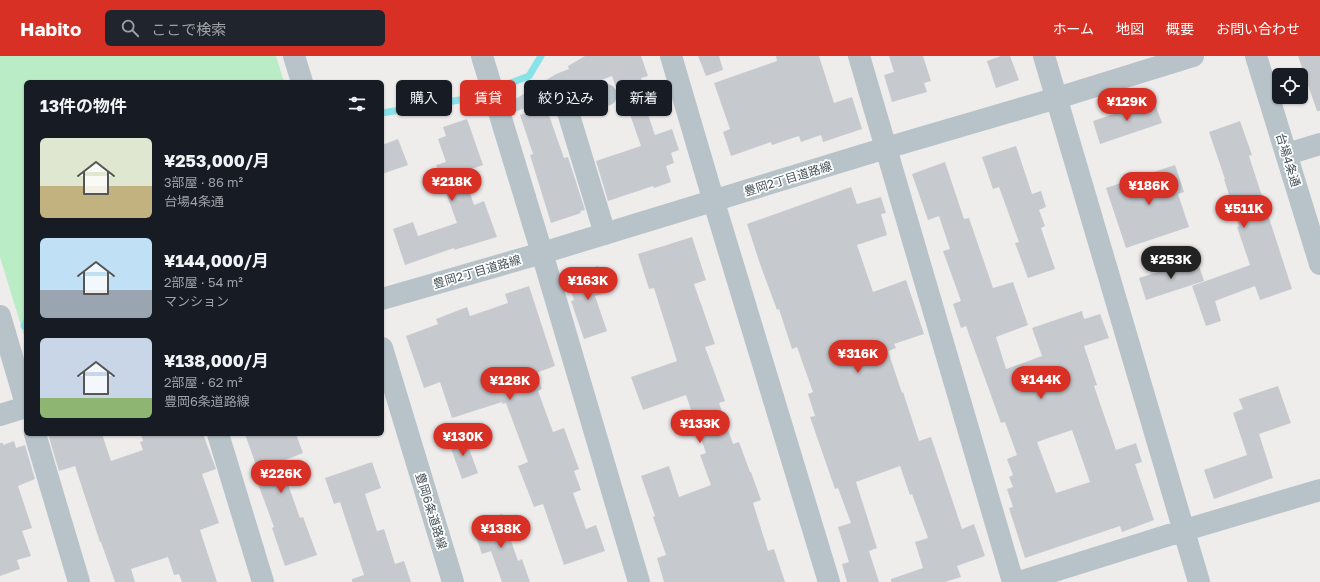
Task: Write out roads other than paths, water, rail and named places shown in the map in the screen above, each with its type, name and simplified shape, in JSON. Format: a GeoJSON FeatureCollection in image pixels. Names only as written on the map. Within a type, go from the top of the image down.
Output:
{"type":"FeatureCollection","features":[{"type":"Feature","properties":{"kind":"street"},"geometry":{"type":"LineString","coordinates":[[294,56],[301,80]]}},
{"type":"Feature","properties":{"kind":"street"},"geometry":{"type":"LineString","coordinates":[[482,56],[639,582]]}},
{"type":"Feature","properties":{"kind":"street"},"geometry":{"type":"LineString","coordinates":[[671,56],[829,582]]}},
{"type":"Feature","properties":{"kind":"street"},"geometry":{"type":"LineString","coordinates":[[859,56],[1013,582]]}},
{"type":"Feature","properties":{"kind":"street"},"geometry":{"type":"LineString","coordinates":[[1044,56],[1200,582]]}},
{"type":"Feature","properties":{"kind":"street","name":"豊岡2丁目道路線"},"geometry":{"type":"LineString","coordinates":[[384,298],[714,202],[886,148],[1193,56]]}},
{"type":"Feature","properties":{"kind":"street","name":"台場4条通"},"geometry":{"type":"LineString","coordinates":[[1256,56],[1320,264]]}},
{"type":"Feature","properties":{"kind":"street"},"geometry":{"type":"LineString","coordinates":[[570,116],[605,234]]}},
{"type":"Feature","properties":{"kind":"street"},"geometry":{"type":"LineString","coordinates":[[1287,154],[1320,144]]}},
{"type":"Feature","properties":{"kind":"street"},"geometry":{"type":"LineString","coordinates":[[0,316],[24,399]]}},
{"type":"Feature","properties":{"kind":"street","name":"豊岡6条道路線"},"geometry":{"type":"LineString","coordinates":[[384,355],[453,582]]}},
{"type":"Feature","properties":{"kind":"street"},"geometry":{"type":"LineString","coordinates":[[0,415],[24,407]]}},
{"type":"Feature","properties":{"kind":"street"},"geometry":{"type":"LineString","coordinates":[[36,436],[79,582]]}},
{"type":"Feature","properties":{"kind":"street"},"geometry":{"type":"LineString","coordinates":[[219,436],[263,582]]}},
{"type":"Feature","properties":{"kind":"street"},"geometry":{"type":"LineString","coordinates":[[1020,582],[1184,530],[1320,490]]}},
{"type":"Feature","properties":{"kind":"waterway"},"geometry":{"type":"LineString","coordinates":[[384,113],[471,98],[529,76],[541,56]]}}]}
